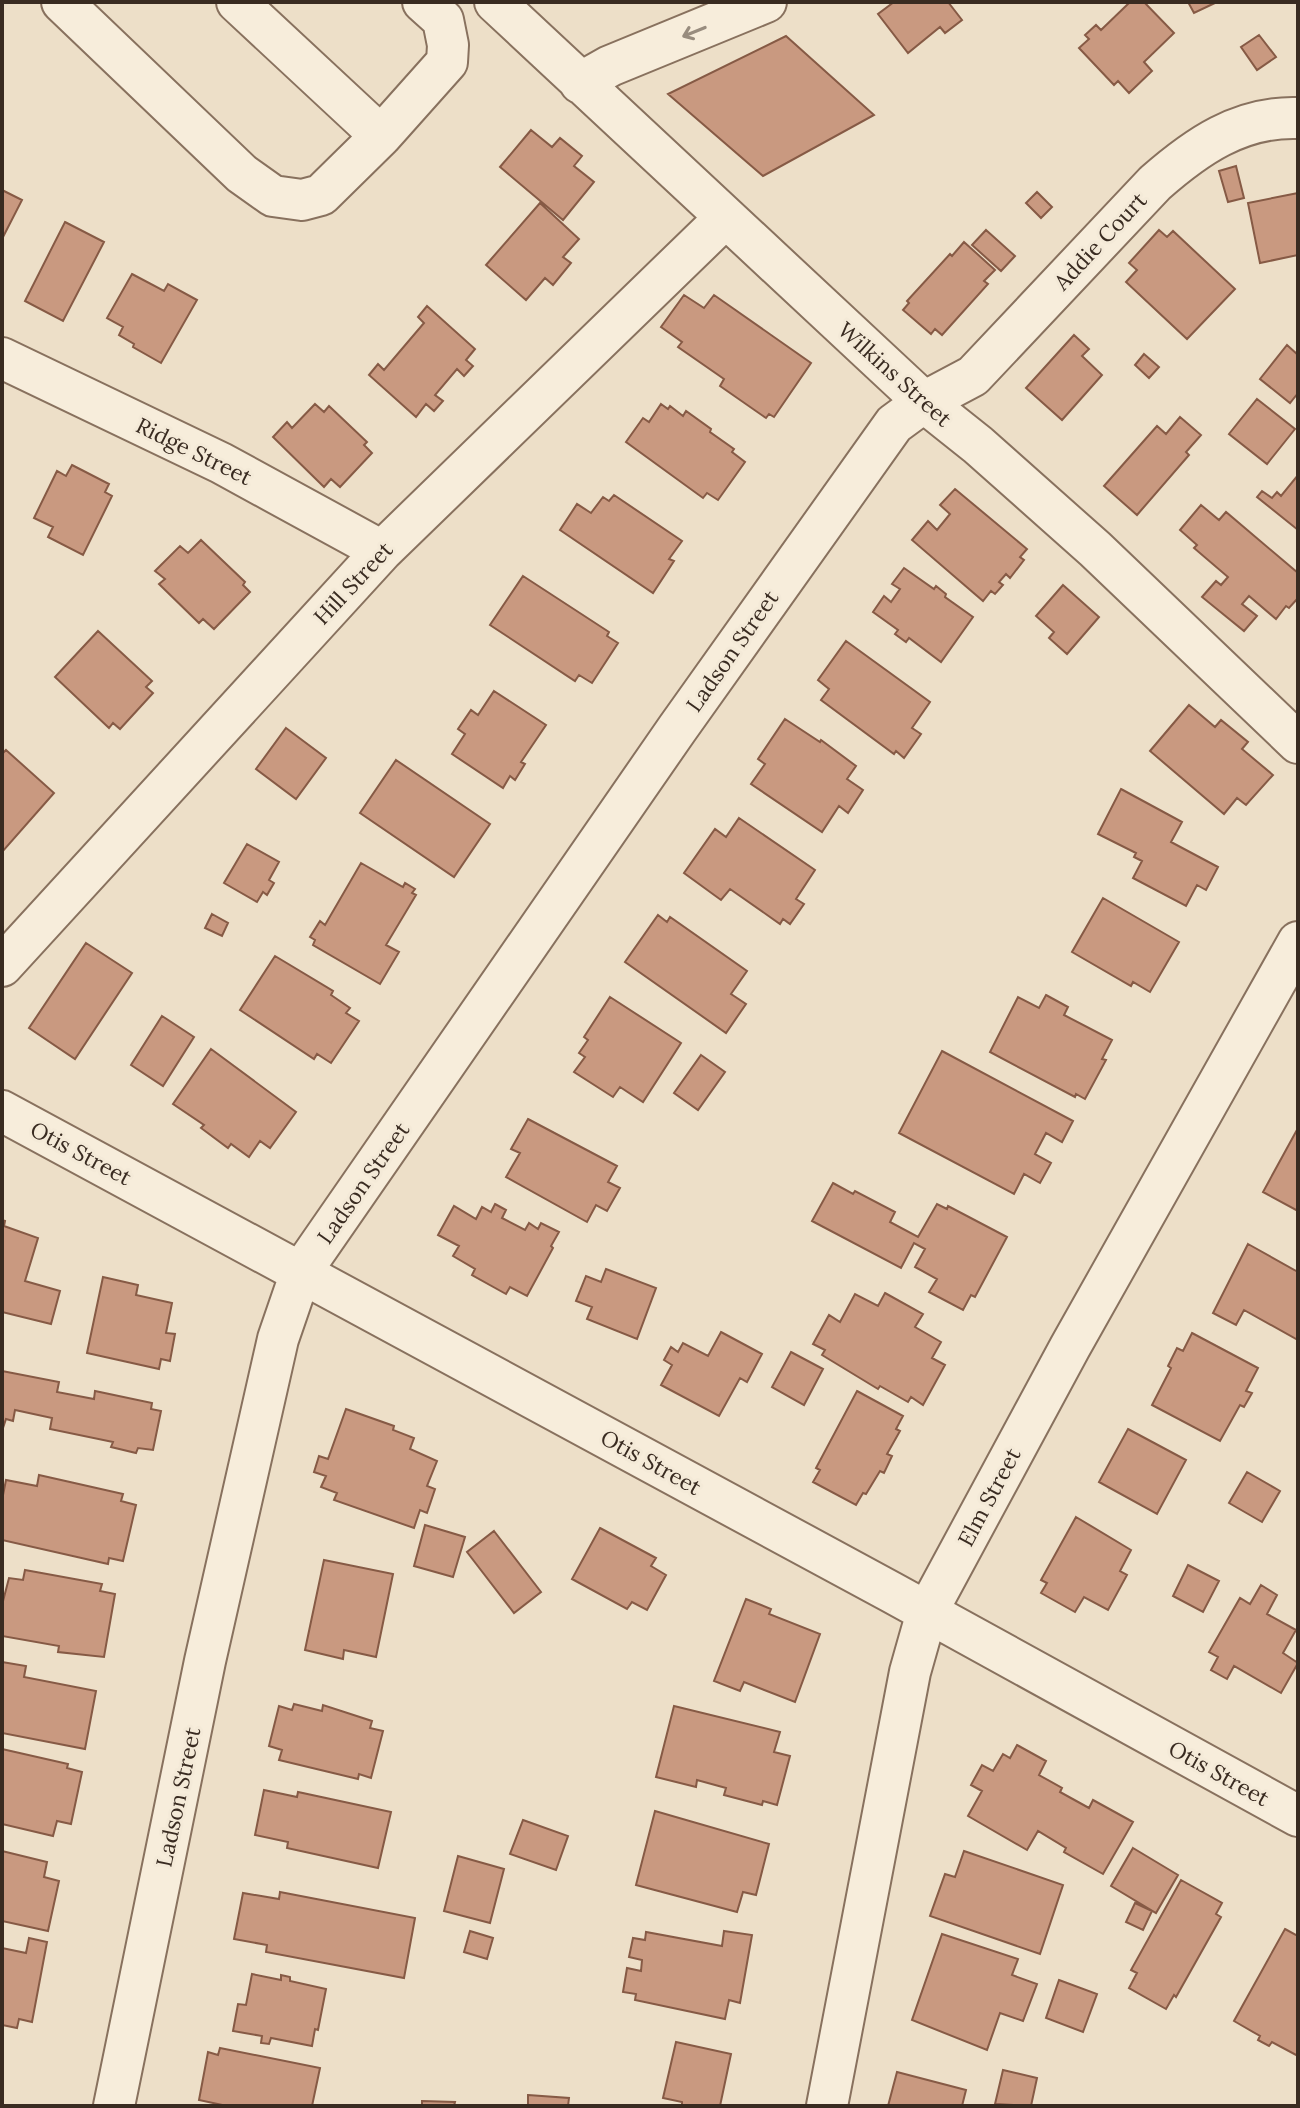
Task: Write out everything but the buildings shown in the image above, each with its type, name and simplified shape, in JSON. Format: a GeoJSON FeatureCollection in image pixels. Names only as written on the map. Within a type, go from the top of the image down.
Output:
{"type":"FeatureCollection","features":[{"type":"Feature","properties":{"kind":"street"},"geometry":{"type":"LineString","coordinates":[[62,2],[242,174],[273,196],[302,200],[321,195],[381,136],[447,62],[448,45],[442,8]]}},
{"type":"Feature","properties":{"kind":"street"},"geometry":{"type":"LineString","coordinates":[[237,2],[381,136]]}},
{"type":"Feature","properties":{"kind":"street","name":"Wilkins Street"},"geometry":{"type":"LineString","coordinates":[[495,2],[924,402],[978,445],[1292,724]]}},
{"type":"Feature","properties":{"kind":"street"},"geometry":{"type":"LineString","coordinates":[[580,83],[610,66],[766,2]]}},
{"type":"Feature","properties":{"kind":"street","name":"Addie Court"},"geometry":{"type":"LineString","coordinates":[[924,402],[973,376],[1155,183],[1185,156],[1217,136],[1250,123],[1298,118]]}},
{"type":"Feature","properties":{"kind":"street","name":"Hill Street"},"geometry":{"type":"LineString","coordinates":[[2,966],[382,551],[725,218]]}},
{"type":"Feature","properties":{"kind":"street","name":"Ridge Street"},"geometry":{"type":"LineString","coordinates":[[2,358],[221,463],[382,551]]}},
{"type":"Feature","properties":{"kind":"street","name":"Ladson Street"},"geometry":{"type":"LineString","coordinates":[[114,2106],[212,1631],[278,1339],[301,1272],[677,729],[885,436],[894,424],[924,402]]}},
{"type":"Feature","properties":{"kind":"street","name":"Elm Street"},"geometry":{"type":"LineString","coordinates":[[827,2106],[910,1672],[927,1612],[1070,1347],[1298,942]]}},
{"type":"Feature","properties":{"kind":"street","name":"Otis Street"},"geometry":{"type":"LineString","coordinates":[[2,1111],[1298,1816]]}}]}
